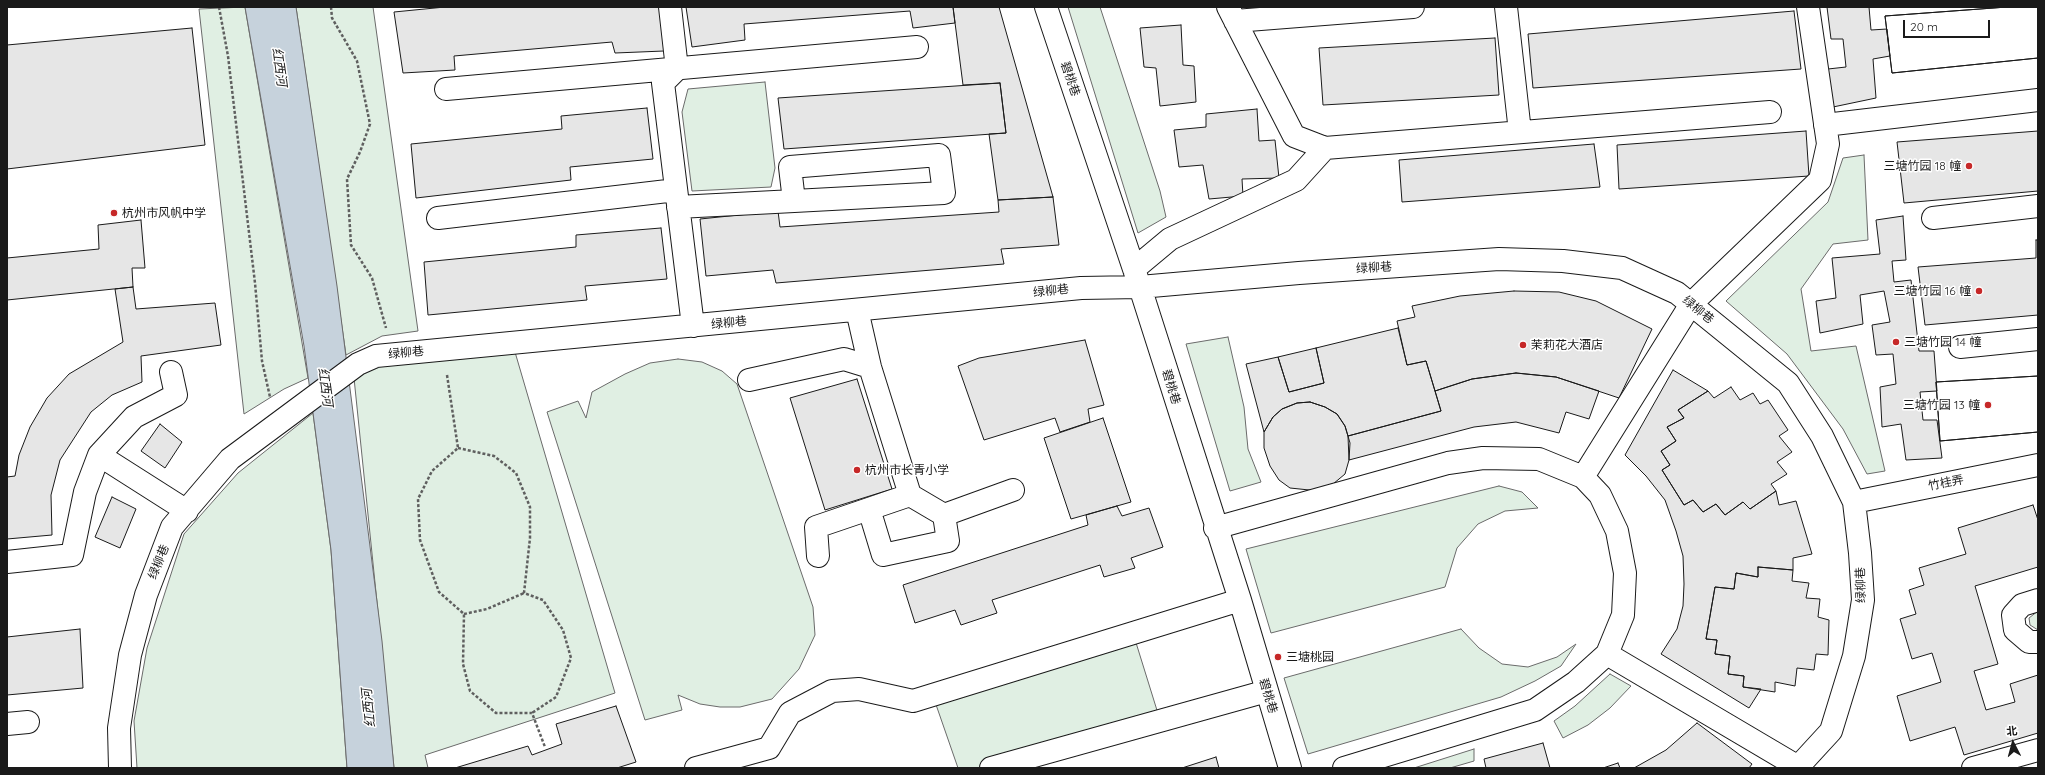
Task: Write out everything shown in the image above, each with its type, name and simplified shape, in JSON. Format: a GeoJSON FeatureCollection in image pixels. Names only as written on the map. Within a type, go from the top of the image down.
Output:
{"type":"FeatureCollection","features":[{"type":"Feature","properties":{"kind":"street"},"geometry":{"type":"LineString","coordinates":[[670,7],[677,69]]}},
{"type":"Feature","properties":{"kind":"street","name":"碧桃巷"},"geometry":{"type":"LineString","coordinates":[[1046,7],[1137,278],[1215,528],[1240,600],[1290,768]]}},
{"type":"Feature","properties":{"kind":"street"},"geometry":{"type":"LineString","coordinates":[[1413,7],[1231,14],[1294,136],[1325,148],[1770,112]]}},
{"type":"Feature","properties":{"kind":"street"},"geometry":{"type":"LineString","coordinates":[[1506,7],[1520,132]]}},
{"type":"Feature","properties":{"kind":"street"},"geometry":{"type":"LineString","coordinates":[[1583,477],[1691,304],[1820,180],[1828,144],[1808,7]]}},
{"type":"Feature","properties":{"kind":"street"},"geometry":{"type":"LineString","coordinates":[[446,89],[917,47]]}},
{"type":"Feature","properties":{"kind":"street"},"geometry":{"type":"LineString","coordinates":[[677,69],[663,83],[693,326]]}},
{"type":"Feature","properties":{"kind":"street"},"geometry":{"type":"LineString","coordinates":[[1825,125],[2038,100]]}},
{"type":"Feature","properties":{"kind":"street"},"geometry":{"type":"LineString","coordinates":[[1137,278],[1170,239],[1296,180],[1325,148]]}},
{"type":"Feature","properties":{"kind":"street"},"geometry":{"type":"LineString","coordinates":[[438,218],[677,198],[794,201],[944,193],[939,155],[790,167],[794,201]]}},
{"type":"Feature","properties":{"kind":"street"},"geometry":{"type":"LineString","coordinates":[[1933,218],[2038,206]]}},
{"type":"Feature","properties":{"kind":"street","name":"绿柳巷"},"geometry":{"type":"LineString","coordinates":[[120,768],[119,728],[130,655],[146,595],[172,527],[230,458],[358,364],[376,356],[1081,288],[1137,278],[1299,273],[1499,259],[1563,261],[1622,268],[1677,293],[1788,382],[1822,436],[1854,502],[1860,553],[1863,600],[1854,656],[1830,731],[1798,768]]}},
{"type":"Feature","properties":{"kind":"street"},"geometry":{"type":"LineString","coordinates":[[857,310],[870,367],[910,495],[944,515]]}},
{"type":"Feature","properties":{"kind":"street"},"geometry":{"type":"LineString","coordinates":[[1960,347],[2038,338]]}},
{"type":"Feature","properties":{"kind":"street"},"geometry":{"type":"LineString","coordinates":[[749,380],[844,359],[870,367]]}},
{"type":"Feature","properties":{"kind":"street"},"geometry":{"type":"LineString","coordinates":[[7,562],[72,555],[85,492],[99,455],[134,417],[176,395],[171,372]]}},
{"type":"Feature","properties":{"kind":"street"},"geometry":{"type":"LineString","coordinates":[[99,455],[187,511]]}},
{"type":"Feature","properties":{"kind":"street"},"geometry":{"type":"LineString","coordinates":[[1215,528],[1448,463],[1483,458],[1539,459],[1583,477],[1600,495],[1618,531],[1625,573],[1623,615],[1607,654],[1576,682],[1534,710],[1344,768]]}},
{"type":"Feature","properties":{"kind":"street","name":"竹桂弄"},"geometry":{"type":"LineString","coordinates":[[1854,502],[2038,465]]}},
{"type":"Feature","properties":{"kind":"street"},"geometry":{"type":"LineString","coordinates":[[944,515],[1013,490]]}},
{"type":"Feature","properties":{"kind":"street"},"geometry":{"type":"LineString","coordinates":[[818,556],[816,527],[910,495]]}},
{"type":"Feature","properties":{"kind":"street"},"geometry":{"type":"LineString","coordinates":[[869,509],[883,555],[948,541],[944,515]]}},
{"type":"Feature","properties":{"kind":"street"},"geometry":{"type":"LineString","coordinates":[[696,768],[769,748],[790,713],[832,691],[859,689],[913,701],[1240,600]]}},
{"type":"Feature","properties":{"kind":"street"},"geometry":{"type":"LineString","coordinates":[[2038,600],[2022,605],[2013,615],[2015,630],[2029,642],[2038,642]]}},
{"type":"Feature","properties":{"kind":"street"},"geometry":{"type":"LineString","coordinates":[[1607,654],[1798,768]]}},
{"type":"Feature","properties":{"kind":"street"},"geometry":{"type":"LineString","coordinates":[[991,768],[1267,691]]}},
{"type":"Feature","properties":{"kind":"street"},"geometry":{"type":"LineString","coordinates":[[1973,768],[2038,750]]}},
{"type":"Feature","properties":{"kind":"path"},"geometry":{"type":"LineString","coordinates":[[219,7],[229,64],[255,283],[262,361],[276,424]]}},
{"type":"Feature","properties":{"kind":"path"},"geometry":{"type":"LineString","coordinates":[[331,7],[332,18],[357,61],[370,124],[360,152],[347,179],[351,245],[372,278],[393,354]]}},
{"type":"Feature","properties":{"kind":"path"},"geometry":{"type":"LineString","coordinates":[[444,350],[458,448]]}},
{"type":"Feature","properties":{"kind":"path"},"geometry":{"type":"LineString","coordinates":[[458,448],[494,456],[516,473],[530,506],[530,538],[524,593]]}},
{"type":"Feature","properties":{"kind":"path"},"geometry":{"type":"LineString","coordinates":[[458,448],[432,471],[418,499],[420,540],[438,592],[464,614]]}},
{"type":"Feature","properties":{"kind":"path"},"geometry":{"type":"LineString","coordinates":[[524,593],[543,600],[563,630],[571,658],[556,697],[532,713],[496,713],[470,691],[463,664],[464,614],[488,609],[524,593]]}},
{"type":"Feature","properties":{"kind":"path"},"geometry":{"type":"LineString","coordinates":[[532,713],[545,747]]}},
{"type":"Feature","properties":{"kind":"green space"},"geometry":{"type":"Polygon","coordinates":[[[245,7],[308,378],[284,389],[244,414],[199,9],[245,7]]]}},
{"type":"Feature","properties":{"kind":"green space"},"geometry":{"type":"Polygon","coordinates":[[[296,7],[373,7],[418,331],[382,336],[346,355],[296,7]]]}},
{"type":"Feature","properties":{"kind":"green space"},"geometry":{"type":"Polygon","coordinates":[[[1068,7],[1100,7],[1160,191],[1166,217],[1138,233],[1068,7]]]}},
{"type":"Feature","properties":{"kind":"green space"},"geometry":{"type":"Polygon","coordinates":[[[765,82],[775,168],[771,187],[692,191],[682,112],[688,89],[765,82]]]}},
{"type":"Feature","properties":{"kind":"green space"},"geometry":{"type":"Polygon","coordinates":[[[1864,155],[1868,240],[1833,244],[1801,289],[1811,351],[1856,346],[1885,471],[1867,474],[1843,429],[1787,354],[1726,301],[1828,202],[1843,158],[1864,155]]]}},
{"type":"Feature","properties":{"kind":"green space"},"geometry":{"type":"Polygon","coordinates":[[[1228,337],[1244,407],[1248,449],[1261,482],[1230,491],[1186,344],[1228,337]]]}},
{"type":"Feature","properties":{"kind":"green space"},"geometry":{"type":"Polygon","coordinates":[[[515,352],[615,693],[425,755],[428,768],[394,768],[354,378],[362,366],[515,352]]]}},
{"type":"Feature","properties":{"kind":"green space"},"geometry":{"type":"Polygon","coordinates":[[[678,359],[702,362],[722,371],[737,384],[813,607],[815,635],[799,669],[772,699],[740,707],[720,707],[700,704],[678,695],[682,710],[645,720],[547,412],[578,401],[586,418],[592,392],[625,374],[650,363],[678,359]]]}},
{"type":"Feature","properties":{"kind":"green space"},"geometry":{"type":"Polygon","coordinates":[[[313,413],[331,550],[347,768],[137,768],[134,721],[147,648],[184,534],[238,473],[313,413]]]}},
{"type":"Feature","properties":{"kind":"green space"},"geometry":{"type":"Polygon","coordinates":[[[1499,486],[1522,492],[1538,508],[1505,511],[1478,524],[1457,548],[1445,587],[1271,633],[1246,549],[1499,486]]]}},
{"type":"Feature","properties":{"kind":"green space"},"geometry":{"type":"Polygon","coordinates":[[[2038,611],[2038,630],[2030,625],[2029,618],[2038,611]]]}},
{"type":"Feature","properties":{"kind":"green space"},"geometry":{"type":"Polygon","coordinates":[[[1461,629],[1479,648],[1502,664],[1528,667],[1557,657],[1576,644],[1561,666],[1535,681],[1501,697],[1308,754],[1284,678],[1461,629]]]}},
{"type":"Feature","properties":{"kind":"green space"},"geometry":{"type":"Polygon","coordinates":[[[1133,633],[1160,720],[991,768],[958,768],[933,696],[1133,633]]]}},
{"type":"Feature","properties":{"kind":"green space"},"geometry":{"type":"Polygon","coordinates":[[[1610,674],[1631,686],[1610,708],[1588,725],[1563,738],[1554,721],[1575,706],[1610,674]]]}},
{"type":"Feature","properties":{"kind":"green space"},"geometry":{"type":"Polygon","coordinates":[[[1474,749],[1474,761],[1450,768],[1414,768],[1474,749]]]}},
{"type":"Feature","properties":{"kind":"water","name":"红西河"},"geometry":{"type":"Polygon","coordinates":[[[245,7],[296,7],[337,286],[382,641],[394,768],[347,768],[331,550],[313,413],[304,346],[245,7]]]}},
{"type":"Feature","properties":{"kind":"building"},"geometry":{"type":"Polygon","coordinates":[[[445,7],[661,7],[664,51],[615,53],[612,42],[454,56],[455,70],[403,73],[394,12],[445,7]]]}},
{"type":"Feature","properties":{"kind":"building"},"geometry":{"type":"Polygon","coordinates":[[[686,7],[953,7],[955,23],[913,28],[910,11],[744,24],[745,40],[692,47],[686,7]]]}},
{"type":"Feature","properties":{"kind":"building"},"geometry":{"type":"Polygon","coordinates":[[[953,7],[999,7],[1053,197],[998,200],[989,134],[1006,133],[1000,83],[963,85],[953,7]]]}},
{"type":"Feature","properties":{"kind":"building"},"geometry":{"type":"Polygon","coordinates":[[[1827,7],[1869,7],[1871,30],[1887,29],[1890,56],[1873,59],[1876,98],[1833,107],[1828,69],[1846,67],[1843,39],[1831,39],[1827,7]]]}},
{"type":"Feature","properties":{"kind":"building"},"geometry":{"type":"Polygon","coordinates":[[[2007,7],[2038,7],[2038,58],[1892,73],[1885,16],[2007,7]]]}},
{"type":"Feature","properties":{"kind":"building"},"geometry":{"type":"Polygon","coordinates":[[[2007,7],[2038,7],[2038,58],[1892,73],[1885,16],[2007,7]]]}},
{"type":"Feature","properties":{"kind":"building"},"geometry":{"type":"Polygon","coordinates":[[[1794,11],[1801,69],[1533,88],[1528,34],[1794,11]]]}},
{"type":"Feature","properties":{"kind":"building"},"geometry":{"type":"Polygon","coordinates":[[[1181,25],[1183,65],[1194,66],[1196,102],[1160,106],[1156,68],[1144,67],[1140,28],[1181,25]]]}},
{"type":"Feature","properties":{"kind":"building"},"geometry":{"type":"Polygon","coordinates":[[[192,28],[205,145],[7,169],[7,45],[192,28]]]}},
{"type":"Feature","properties":{"kind":"building"},"geometry":{"type":"Polygon","coordinates":[[[1495,38],[1499,95],[1323,105],[1319,48],[1495,38]]]}},
{"type":"Feature","properties":{"kind":"building"},"geometry":{"type":"Polygon","coordinates":[[[1000,83],[1006,133],[784,149],[778,98],[1000,83]]]}},
{"type":"Feature","properties":{"kind":"building"},"geometry":{"type":"Polygon","coordinates":[[[647,108],[653,159],[570,167],[571,180],[416,198],[411,144],[562,129],[561,116],[647,108]]]}},
{"type":"Feature","properties":{"kind":"building"},"geometry":{"type":"Polygon","coordinates":[[[1257,109],[1259,141],[1275,140],[1279,178],[1242,179],[1243,196],[1209,199],[1203,165],[1179,167],[1174,130],[1206,127],[1206,114],[1257,109]]]}},
{"type":"Feature","properties":{"kind":"building"},"geometry":{"type":"Polygon","coordinates":[[[1806,131],[1809,176],[1619,189],[1617,145],[1806,131]]]}},
{"type":"Feature","properties":{"kind":"building","name":"三塘竹园 18 幢"},"geometry":{"type":"Polygon","coordinates":[[[2038,131],[2038,191],[1904,203],[1897,142],[2038,131]]]}},
{"type":"Feature","properties":{"kind":"building"},"geometry":{"type":"Polygon","coordinates":[[[1594,144],[1600,187],[1402,202],[1399,160],[1594,144]]]}},
{"type":"Feature","properties":{"kind":"building"},"geometry":{"type":"Polygon","coordinates":[[[1053,197],[1059,245],[1001,249],[1004,264],[776,283],[773,270],[706,276],[700,219],[778,211],[780,227],[999,212],[998,200],[1053,197]]]}},
{"type":"Feature","properties":{"kind":"building","name":"三塘竹园 14 幢"},"geometry":{"type":"Polygon","coordinates":[[[1903,216],[1906,260],[1892,261],[1894,282],[1911,280],[1919,351],[1934,351],[1937,391],[1920,392],[1923,420],[1937,420],[1942,458],[1906,460],[1901,424],[1882,427],[1880,387],[1896,384],[1893,354],[1876,355],[1872,325],[1890,322],[1884,291],[1860,295],[1863,324],[1820,333],[1816,301],[1836,298],[1832,258],[1880,254],[1876,220],[1903,216]]]}},
{"type":"Feature","properties":{"kind":"building"},"geometry":{"type":"Polygon","coordinates":[[[141,220],[145,268],[132,268],[133,287],[7,300],[7,258],[99,249],[98,225],[141,220]]]}},
{"type":"Feature","properties":{"kind":"building"},"geometry":{"type":"Polygon","coordinates":[[[661,228],[667,279],[585,286],[587,300],[428,315],[424,262],[576,247],[576,235],[661,228]]]}},
{"type":"Feature","properties":{"kind":"building","name":"三塘竹园 16 幢"},"geometry":{"type":"Polygon","coordinates":[[[2036,240],[2038,240],[2038,315],[1925,325],[1918,267],[2036,258],[2036,240]]]}},
{"type":"Feature","properties":{"kind":"building"},"geometry":{"type":"Polygon","coordinates":[[[133,287],[136,309],[215,303],[221,345],[141,356],[142,382],[112,395],[91,412],[60,460],[51,495],[52,535],[7,539],[7,477],[15,476],[19,455],[30,427],[47,398],[69,374],[123,342],[115,289],[133,287]]]}},
{"type":"Feature","properties":{"kind":"building","name":"茉莉花大酒店"},"geometry":{"type":"Polygon","coordinates":[[[1514,291],[1559,292],[1596,301],[1652,329],[1619,398],[1556,377],[1516,373],[1472,379],[1435,391],[1426,361],[1407,365],[1397,321],[1415,317],[1412,306],[1460,296],[1514,291]]]}},
{"type":"Feature","properties":{"kind":"building"},"geometry":{"type":"Polygon","coordinates":[[[1398,328],[1407,365],[1426,361],[1441,411],[1348,436],[1345,426],[1337,414],[1325,407],[1310,402],[1297,403],[1282,409],[1273,417],[1264,432],[1246,364],[1278,357],[1289,392],[1324,383],[1316,348],[1398,328]]]}},
{"type":"Feature","properties":{"kind":"building"},"geometry":{"type":"Polygon","coordinates":[[[1085,340],[1104,405],[1088,409],[1090,422],[1060,432],[1055,418],[984,440],[958,366],[979,358],[1085,340]]]}},
{"type":"Feature","properties":{"kind":"building"},"geometry":{"type":"Polygon","coordinates":[[[1316,348],[1324,383],[1289,392],[1278,357],[1316,348]]]}},
{"type":"Feature","properties":{"kind":"building"},"geometry":{"type":"Polygon","coordinates":[[[1673,370],[1708,391],[1678,410],[1684,418],[1667,427],[1676,441],[1661,451],[1670,465],[1662,470],[1684,505],[1693,500],[1703,512],[1716,504],[1725,515],[1743,502],[1750,509],[1776,491],[1779,505],[1796,501],[1812,554],[1793,558],[1793,570],[1758,567],[1758,577],[1736,573],[1734,589],[1715,587],[1706,639],[1717,640],[1715,654],[1730,656],[1728,674],[1744,676],[1743,687],[1761,689],[1749,708],[1661,654],[1677,629],[1683,606],[1683,556],[1665,500],[1646,476],[1625,455],[1673,370]]]}},
{"type":"Feature","properties":{"kind":"building"},"geometry":{"type":"Polygon","coordinates":[[[1516,373],[1556,377],[1599,391],[1589,419],[1566,412],[1559,433],[1516,422],[1474,427],[1349,460],[1348,436],[1441,411],[1435,391],[1472,379],[1516,373]]]}},
{"type":"Feature","properties":{"kind":"building","name":"三塘竹园 13 幢"},"geometry":{"type":"Polygon","coordinates":[[[2038,376],[2038,432],[1940,441],[1936,382],[2038,376]]]}},
{"type":"Feature","properties":{"kind":"building","name":"三塘竹园 13 幢"},"geometry":{"type":"Polygon","coordinates":[[[2038,376],[2038,432],[1940,441],[1936,382],[2038,376]]]}},
{"type":"Feature","properties":{"kind":"building"},"geometry":{"type":"Polygon","coordinates":[[[857,379],[892,489],[825,510],[790,398],[857,379]]]}},
{"type":"Feature","properties":{"kind":"building"},"geometry":{"type":"Polygon","coordinates":[[[1731,387],[1740,400],[1753,393],[1760,404],[1768,400],[1788,430],[1779,436],[1792,452],[1777,462],[1787,474],[1771,484],[1776,491],[1750,509],[1743,502],[1725,515],[1716,504],[1703,512],[1693,500],[1684,505],[1662,470],[1670,465],[1661,451],[1676,441],[1667,427],[1684,418],[1678,410],[1708,391],[1714,398],[1731,387]]]}},
{"type":"Feature","properties":{"kind":"building"},"geometry":{"type":"Polygon","coordinates":[[[1310,402],[1325,407],[1337,414],[1345,426],[1350,443],[1349,460],[1345,474],[1333,484],[1319,491],[1290,488],[1279,480],[1270,466],[1264,448],[1264,432],[1273,417],[1282,409],[1297,403],[1310,402]]]}},
{"type":"Feature","properties":{"kind":"building"},"geometry":{"type":"Polygon","coordinates":[[[1103,418],[1131,502],[1071,519],[1044,438],[1103,418]]]}},
{"type":"Feature","properties":{"kind":"building"},"geometry":{"type":"Polygon","coordinates":[[[160,424],[182,442],[165,468],[141,451],[160,424]]]}},
{"type":"Feature","properties":{"kind":"building"},"geometry":{"type":"Polygon","coordinates":[[[112,497],[136,509],[120,548],[95,537],[112,497]]]}},
{"type":"Feature","properties":{"kind":"building"},"geometry":{"type":"Polygon","coordinates":[[[2033,505],[2038,520],[2038,567],[1975,586],[1998,664],[1974,671],[1986,710],[2015,702],[2010,684],[2038,675],[2038,733],[1964,755],[1955,727],[1910,741],[1897,696],[1941,682],[1932,653],[1912,659],[1900,619],[1916,614],[1909,590],[1924,585],[1919,568],[1966,554],[1958,528],[2033,505]]]}},
{"type":"Feature","properties":{"kind":"building"},"geometry":{"type":"Polygon","coordinates":[[[1117,506],[1122,516],[1149,508],[1163,547],[1131,558],[1135,568],[1104,577],[1100,565],[992,600],[997,613],[961,625],[955,610],[915,623],[903,585],[1088,525],[1086,515],[1117,506]]]}},
{"type":"Feature","properties":{"kind":"building"},"geometry":{"type":"Polygon","coordinates":[[[1758,567],[1793,570],[1792,581],[1809,583],[1806,598],[1820,599],[1818,617],[1829,620],[1828,655],[1816,654],[1814,670],[1797,668],[1795,686],[1775,682],[1775,692],[1743,687],[1744,676],[1728,674],[1730,656],[1715,654],[1717,640],[1706,639],[1715,587],[1734,589],[1736,573],[1758,577],[1758,567]]]}},
{"type":"Feature","properties":{"kind":"building"},"geometry":{"type":"Polygon","coordinates":[[[80,629],[83,688],[7,695],[7,637],[80,629]]]}},
{"type":"Feature","properties":{"kind":"building"},"geometry":{"type":"Polygon","coordinates":[[[616,706],[636,762],[617,768],[455,768],[528,746],[532,755],[562,744],[556,724],[616,706]]]}},
{"type":"Feature","properties":{"kind":"building"},"geometry":{"type":"Polygon","coordinates":[[[1697,723],[1752,764],[1749,768],[1634,768],[1666,750],[1697,723]]]}},
{"type":"Feature","properties":{"kind":"building"},"geometry":{"type":"Polygon","coordinates":[[[1543,743],[1550,768],[1486,768],[1484,759],[1543,743]]]}},
{"type":"Feature","properties":{"kind":"building"},"geometry":{"type":"Polygon","coordinates":[[[1216,757],[1219,768],[1182,768],[1216,757]]]}},
{"type":"Feature","properties":{"kind":"building"},"geometry":{"type":"Polygon","coordinates":[[[1618,763],[1620,768],[1603,768],[1618,763]]]}},
{"type":"Feature","properties":{"kind":"place","name":"三塘竹园 18 幢"},"geometry":{"type":"Point","coordinates":[1969,166]}},
{"type":"Feature","properties":{"kind":"place","name":"杭州市风帆中学"},"geometry":{"type":"Point","coordinates":[114,213]}},
{"type":"Feature","properties":{"kind":"place","name":"三塘竹园 16 幢"},"geometry":{"type":"Point","coordinates":[1979,291]}},
{"type":"Feature","properties":{"kind":"place","name":"三塘竹园 14 幢"},"geometry":{"type":"Point","coordinates":[1896,342]}},
{"type":"Feature","properties":{"kind":"place","name":"茉莉花大酒店"},"geometry":{"type":"Point","coordinates":[1523,345]}},
{"type":"Feature","properties":{"kind":"place","name":"三塘竹园 13 幢"},"geometry":{"type":"Point","coordinates":[1988,405]}},
{"type":"Feature","properties":{"kind":"place","name":"杭州市长青小学"},"geometry":{"type":"Point","coordinates":[857,470]}},
{"type":"Feature","properties":{"kind":"place","name":"三塘桃园"},"geometry":{"type":"Point","coordinates":[1278,657]}}]}
